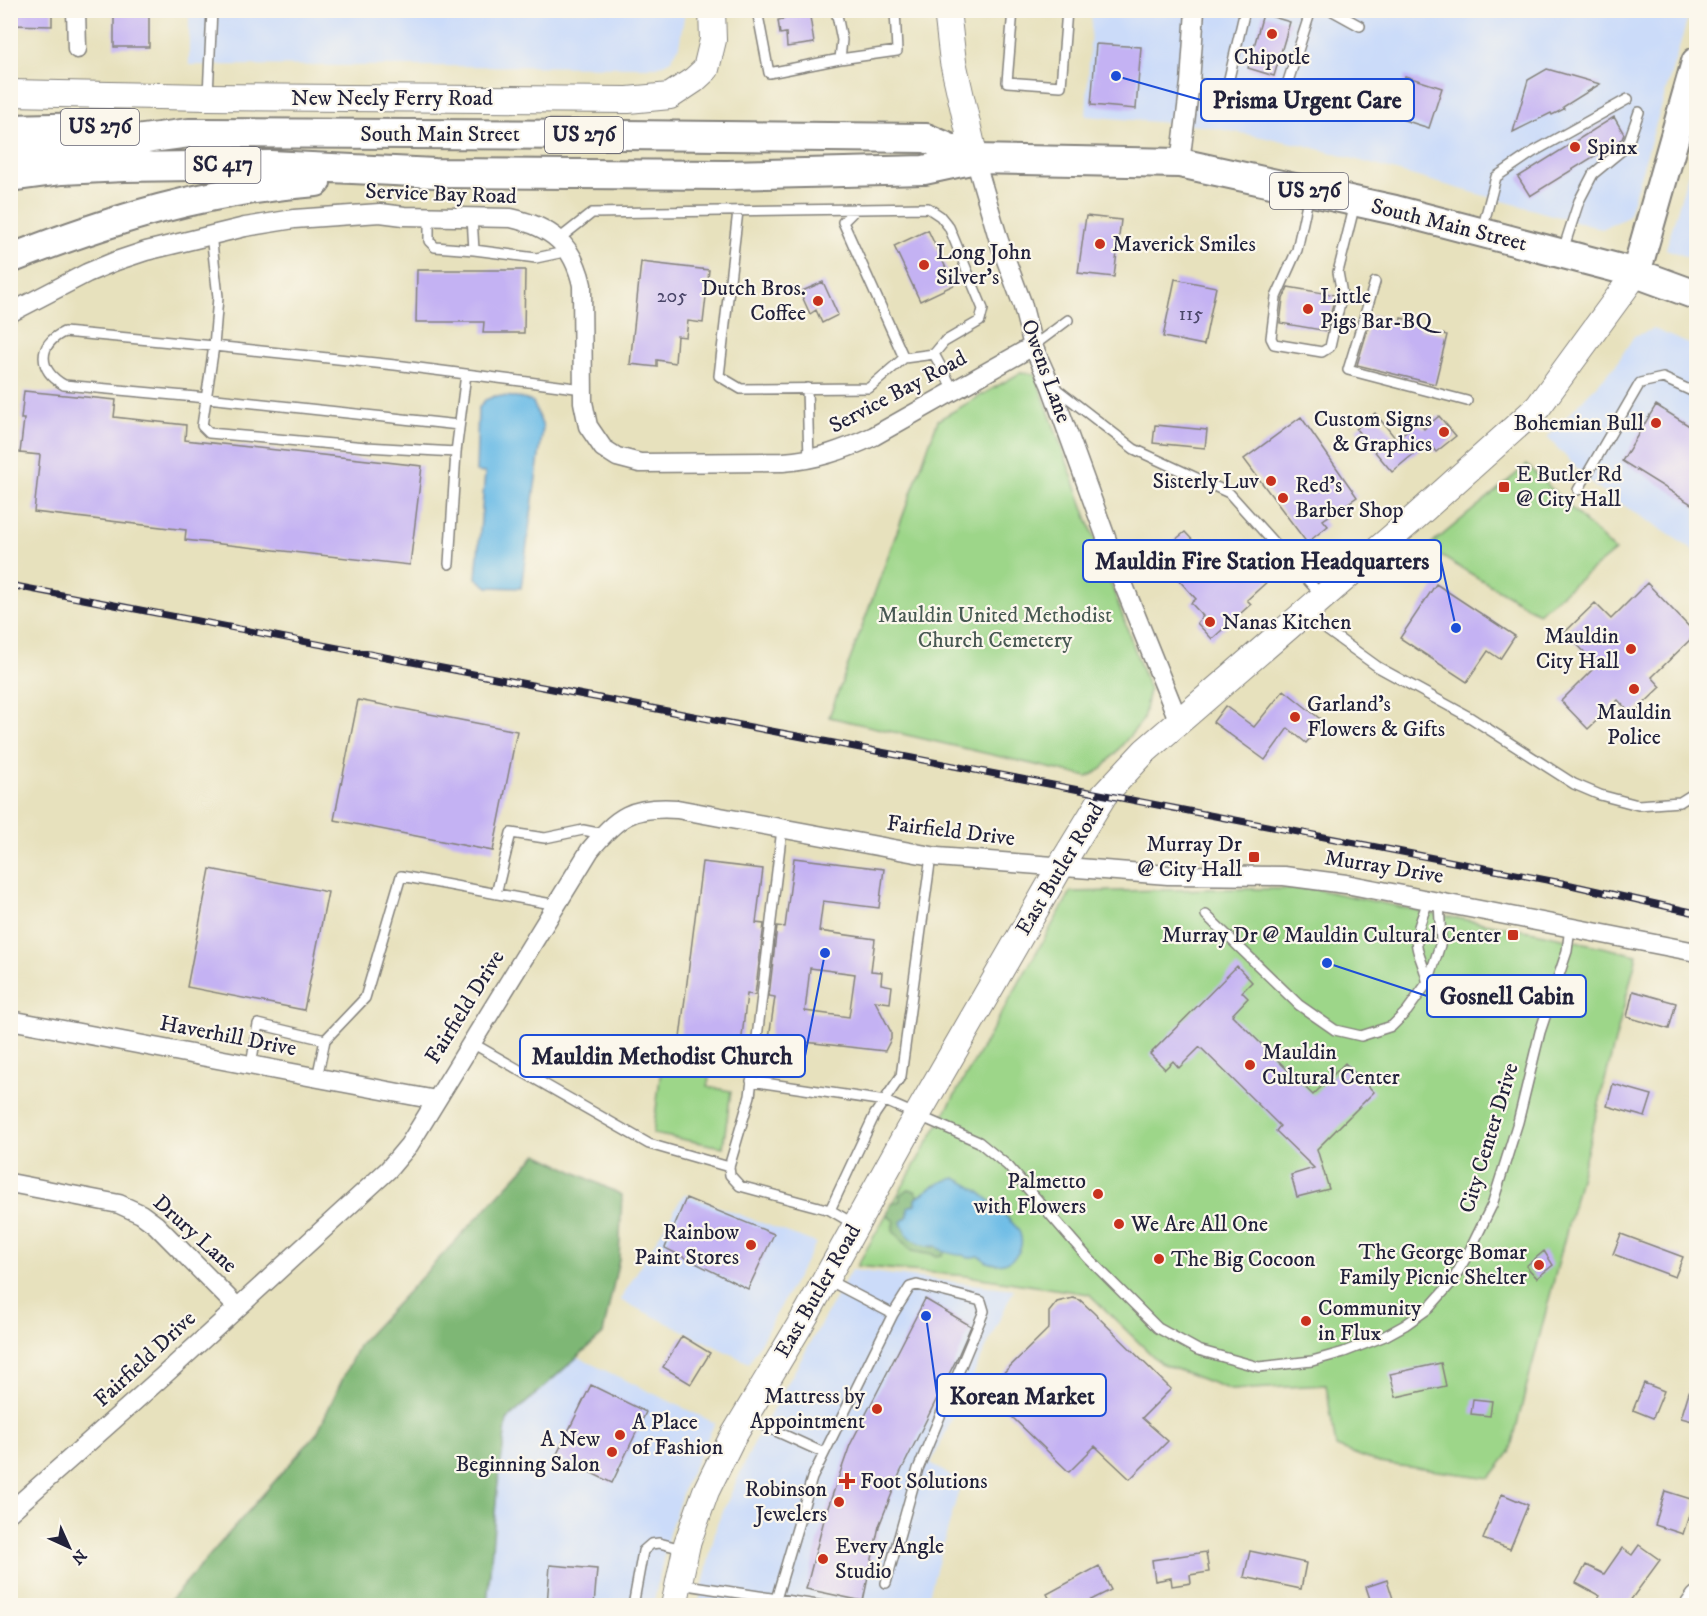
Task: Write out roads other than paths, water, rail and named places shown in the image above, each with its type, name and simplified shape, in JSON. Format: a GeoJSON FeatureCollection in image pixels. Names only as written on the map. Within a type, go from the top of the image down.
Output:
{"type":"FeatureCollection","features":[{"type":"Feature","properties":{"kind":"main road","name":"New Neely Ferry Road"},"geometry":{"type":"LineString","coordinates":[[10,93],[208,97],[628,99],[670,96],[706,69],[712,40],[712,10]]}},
{"type":"Feature","properties":{"kind":"main road","name":"Owens Lane"},"geometry":{"type":"LineString","coordinates":[[946,10],[953,62],[975,159]]}},
{"type":"Feature","properties":{"kind":"main road"},"geometry":{"type":"LineString","coordinates":[[1636,273],[1694,79]]}},
{"type":"Feature","properties":{"kind":"main road","name":"US 276"},"geometry":{"type":"LineString","coordinates":[[10,129],[117,127],[189,133]]}},
{"type":"Feature","properties":{"kind":"main road","name":"South Main Street"},"geometry":{"type":"LineString","coordinates":[[10,152],[189,133],[926,138],[975,159]]}},
{"type":"Feature","properties":{"kind":"main road","name":"South Main Street"},"geometry":{"type":"LineString","coordinates":[[10,177],[62,170],[124,167],[270,165],[435,173],[727,175],[924,170],[975,159],[1180,163],[1356,201],[1636,273]]}},
{"type":"Feature","properties":{"kind":"main road","name":"US 276"},"geometry":{"type":"LineString","coordinates":[[10,259],[135,214],[228,192],[284,184],[435,173]]}},
{"type":"Feature","properties":{"kind":"main road","name":"US 276"},"geometry":{"type":"LineString","coordinates":[[1636,273],[1696,295]]}},
{"type":"Feature","properties":{"kind":"main road","name":"East Butler Road"},"geometry":{"type":"LineString","coordinates":[[675,1595],[686,1549],[706,1491],[731,1440],[1060,867],[1104,795],[1145,751],[1499,444],[1538,407],[1636,273]]}},
{"type":"Feature","properties":{"kind":"street"},"geometry":{"type":"LineString","coordinates":[[76,10],[77,49]]}},
{"type":"Feature","properties":{"kind":"street"},"geometry":{"type":"LineString","coordinates":[[1180,163],[1190,83],[1195,10]]}},
{"type":"Feature","properties":{"kind":"street","name":"Owens Lane"},"geometry":{"type":"LineString","coordinates":[[975,159],[999,240],[1022,303],[1033,346],[1050,384],[1120,576],[1179,722]]}},
{"type":"Feature","properties":{"kind":"street","name":"Service Bay Road"},"geometry":{"type":"LineString","coordinates":[[10,313],[87,273],[116,261],[211,234],[284,220],[380,213],[511,218],[525,221],[540,227],[564,245],[578,267],[582,285],[585,418],[592,435],[603,448],[631,462],[809,460],[849,448],[874,436],[1033,346]]}},
{"type":"Feature","properties":{"kind":"street","name":"Fairfield Drive"},"geometry":{"type":"LineString","coordinates":[[10,1512],[163,1376],[388,1170],[409,1145],[590,850],[603,834],[624,817],[634,812],[654,808],[677,809],[931,856],[1060,867]]}},
{"type":"Feature","properties":{"kind":"street","name":"Murray Drive"},"geometry":{"type":"LineString","coordinates":[[1060,867],[1168,875],[1284,876],[1346,884],[1696,952]]}},
{"type":"Feature","properties":{"kind":"street","name":"Haverhill Drive"},"geometry":{"type":"LineString","coordinates":[[10,1020],[436,1100]]}},
{"type":"Feature","properties":{"kind":"street","name":"Drury Lane"},"geometry":{"type":"LineString","coordinates":[[10,1183],[98,1198],[141,1214],[156,1225],[237,1306]]}},
{"type":"Feature","properties":{"kind":"street"},"geometry":{"type":"LineString","coordinates":[[1689,1605],[1696,1596]]}},
{"type":"Feature","properties":{"kind":"lane"},"geometry":{"type":"LineString","coordinates":[[208,97],[212,10]]}},
{"type":"Feature","properties":{"kind":"lane"},"geometry":{"type":"LineString","coordinates":[[757,10],[769,73],[897,51],[895,10]]}},
{"type":"Feature","properties":{"kind":"lane"},"geometry":{"type":"LineString","coordinates":[[836,10],[842,40],[840,59]]}},
{"type":"Feature","properties":{"kind":"lane"},"geometry":{"type":"LineString","coordinates":[[1013,10],[1007,82],[1061,86],[1067,10]]}},
{"type":"Feature","properties":{"kind":"lane"},"geometry":{"type":"LineString","coordinates":[[1227,87],[1245,10]]}},
{"type":"Feature","properties":{"kind":"lane"},"geometry":{"type":"LineString","coordinates":[[1190,83],[1227,87],[1282,100],[1311,10]]}},
{"type":"Feature","properties":{"kind":"lane"},"geometry":{"type":"LineString","coordinates":[[1331,10],[1360,26]]}},
{"type":"Feature","properties":{"kind":"lane"},"geometry":{"type":"LineString","coordinates":[[1482,233],[1496,177],[1533,152],[1628,99]]}},
{"type":"Feature","properties":{"kind":"lane"},"geometry":{"type":"LineString","coordinates":[[1562,254],[1579,201],[1593,174],[1627,146],[1639,112]]}},
{"type":"Feature","properties":{"kind":"lane"},"geometry":{"type":"LineString","coordinates":[[1310,191],[1297,250],[1276,297],[1271,338],[1274,344],[1322,352],[1330,347],[1342,294],[1338,272],[1356,201]]}},
{"type":"Feature","properties":{"kind":"lane"},"geometry":{"type":"LineString","coordinates":[[429,216],[429,241],[435,247],[536,258],[564,245],[592,213],[928,208],[940,216],[949,227],[983,309],[980,321],[944,342],[934,354],[904,358],[869,388],[741,389],[719,376],[738,211]]}},
{"type":"Feature","properties":{"kind":"lane"},"geometry":{"type":"LineString","coordinates":[[856,209],[843,222],[904,358]]}},
{"type":"Feature","properties":{"kind":"lane"},"geometry":{"type":"LineString","coordinates":[[472,217],[474,250]]}},
{"type":"Feature","properties":{"kind":"lane"},"geometry":{"type":"LineString","coordinates":[[211,234],[218,297],[214,346],[202,426],[209,433],[366,447],[456,452]]}},
{"type":"Feature","properties":{"kind":"lane"},"geometry":{"type":"LineString","coordinates":[[1375,282],[1348,370],[1467,401]]}},
{"type":"Feature","properties":{"kind":"lane"},"geometry":{"type":"LineString","coordinates":[[1033,346],[1068,320]]}},
{"type":"Feature","properties":{"kind":"lane"},"geometry":{"type":"LineString","coordinates":[[459,425],[64,385],[51,375],[45,365],[44,354],[47,344],[64,332],[214,346],[583,389]]}},
{"type":"Feature","properties":{"kind":"lane"},"geometry":{"type":"LineString","coordinates":[[934,354],[954,391]]}},
{"type":"Feature","properties":{"kind":"lane"},"geometry":{"type":"LineString","coordinates":[[449,564],[456,452],[466,374]]}},
{"type":"Feature","properties":{"kind":"lane"},"geometry":{"type":"LineString","coordinates":[[1578,490],[1640,383],[1663,378],[1696,393]]}},
{"type":"Feature","properties":{"kind":"lane"},"geometry":{"type":"LineString","coordinates":[[1050,384],[1134,449],[1229,493],[1313,605],[1378,667],[1471,718],[1574,784],[1600,795],[1638,805],[1680,802],[1696,792]]}},
{"type":"Feature","properties":{"kind":"lane"},"geometry":{"type":"LineString","coordinates":[[807,388],[809,460]]}},
{"type":"Feature","properties":{"kind":"lane"},"geometry":{"type":"LineString","coordinates":[[783,829],[750,1096],[729,1167],[730,1175],[740,1186],[830,1210],[856,1225]]}},
{"type":"Feature","properties":{"kind":"lane"},"geometry":{"type":"LineString","coordinates":[[496,894],[511,833],[545,838],[583,830],[603,834]]}},
{"type":"Feature","properties":{"kind":"lane"},"geometry":{"type":"LineString","coordinates":[[830,1210],[875,1114],[901,1076],[931,856]]}},
{"type":"Feature","properties":{"kind":"lane"},"geometry":{"type":"LineString","coordinates":[[317,1078],[325,1040],[365,998],[401,876],[557,905]]}},
{"type":"Feature","properties":{"kind":"lane"},"geometry":{"type":"LineString","coordinates":[[1428,982],[1416,939],[1434,900]]}},
{"type":"Feature","properties":{"kind":"lane"},"geometry":{"type":"LineString","coordinates":[[1206,915],[1299,1005],[1335,1030],[1361,1036],[1392,1026],[1407,1011],[1428,982],[1441,942],[1434,900]]}},
{"type":"Feature","properties":{"kind":"lane","name":"City Center Drive"},"geometry":{"type":"LineString","coordinates":[[751,1081],[885,1101],[979,1142],[1008,1166],[1088,1258],[1158,1328],[1198,1350],[1259,1367],[1312,1361],[1344,1352],[1385,1336],[1405,1325],[1429,1308],[1452,1282],[1492,1205],[1518,1122],[1540,1032],[1567,951],[1570,927]]}},
{"type":"Feature","properties":{"kind":"lane"},"geometry":{"type":"LineString","coordinates":[[251,1065],[258,1024],[325,1040]]}},
{"type":"Feature","properties":{"kind":"lane"},"geometry":{"type":"LineString","coordinates":[[472,1043],[649,1144],[729,1167]]}},
{"type":"Feature","properties":{"kind":"lane"},"geometry":{"type":"LineString","coordinates":[[825,1279],[893,1314]]}},
{"type":"Feature","properties":{"kind":"lane"},"geometry":{"type":"LineString","coordinates":[[775,1602],[812,1478],[893,1314],[910,1287],[917,1284],[981,1301],[984,1311],[918,1469],[886,1583]]}},
{"type":"Feature","properties":{"kind":"lane"},"geometry":{"type":"LineString","coordinates":[[746,1417],[824,1453]]}},
{"type":"Feature","properties":{"kind":"lane"},"geometry":{"type":"LineString","coordinates":[[633,1605],[643,1551],[651,1544],[659,1543],[686,1549]]}},
{"type":"Feature","properties":{"kind":"lane"},"geometry":{"type":"LineString","coordinates":[[675,1595],[824,1605]]}},
{"type":"Feature","properties":{"kind":"water"},"geometry":{"type":"Polygon","coordinates":[[[495,396],[517,397],[533,402],[543,427],[521,588],[488,587],[476,578],[485,473],[476,472],[478,409],[485,400],[495,396]]]}},
{"type":"Feature","properties":{"kind":"water"},"geometry":{"type":"Polygon","coordinates":[[[955,1178],[981,1194],[1018,1229],[1021,1245],[1015,1257],[995,1264],[979,1256],[968,1258],[936,1246],[919,1244],[906,1233],[901,1222],[908,1216],[908,1207],[916,1204],[916,1199],[929,1189],[955,1178]]]}},
{"type":"Feature","properties":{"kind":"railway"},"geometry":{"type":"LineString","coordinates":[[10,585],[1562,883],[1696,913]]}},
{"type":"Feature","properties":{"kind":"place","name":"Chipotle"},"geometry":{"type":"Point","coordinates":[1272,34]}},
{"type":"Feature","properties":{"kind":"place","name":"Prisma Urgent Care"},"geometry":{"type":"Point","coordinates":[1116,76]}},
{"type":"Feature","properties":{"kind":"place","name":"Spinx"},"geometry":{"type":"Point","coordinates":[1575,147]}},
{"type":"Feature","properties":{"kind":"place","name":"Maverick Smiles"},"geometry":{"type":"Point","coordinates":[1100,244]}},
{"type":"Feature","properties":{"kind":"place","name":"Long John Silver's"},"geometry":{"type":"Point","coordinates":[924,265]}},
{"type":"Feature","properties":{"kind":"place","name":"Dutch Bros. Coffee"},"geometry":{"type":"Point","coordinates":[818,301]}},
{"type":"Feature","properties":{"kind":"place","name":"Little Pigs Bar-BQ"},"geometry":{"type":"Point","coordinates":[1308,309]}},
{"type":"Feature","properties":{"kind":"place","name":"Bohemian Bull"},"geometry":{"type":"Point","coordinates":[1656,423]}},
{"type":"Feature","properties":{"kind":"place","name":"Custom Signs & Graphics"},"geometry":{"type":"Point","coordinates":[1444,432]}},
{"type":"Feature","properties":{"kind":"place","name":"Sisterly Luv"},"geometry":{"type":"Point","coordinates":[1271,481]}},
{"type":"Feature","properties":{"kind":"place","name":"E Butler Rd @ City Hall"},"geometry":{"type":"Point","coordinates":[1504,487]}},
{"type":"Feature","properties":{"kind":"place","name":"Red's Barber Shop"},"geometry":{"type":"Point","coordinates":[1283,498]}},
{"type":"Feature","properties":{"kind":"place","name":"Nanas Kitchen"},"geometry":{"type":"Point","coordinates":[1210,622]}},
{"type":"Feature","properties":{"kind":"place","name":"Mauldin Fire Station Headquarters"},"geometry":{"type":"Point","coordinates":[1456,628]}},
{"type":"Feature","properties":{"kind":"place","name":"Mauldin City Hall"},"geometry":{"type":"Point","coordinates":[1631,649]}},
{"type":"Feature","properties":{"kind":"place","name":"Mauldin Police"},"geometry":{"type":"Point","coordinates":[1634,689]}},
{"type":"Feature","properties":{"kind":"place","name":"Garland's Flowers & Gifts"},"geometry":{"type":"Point","coordinates":[1295,717]}},
{"type":"Feature","properties":{"kind":"place","name":"Murray Dr @ City Hall"},"geometry":{"type":"Point","coordinates":[1254,857]}},
{"type":"Feature","properties":{"kind":"place","name":"Murray Dr @ Mauldin Cultural Center"},"geometry":{"type":"Point","coordinates":[1513,935]}},
{"type":"Feature","properties":{"kind":"place","name":"Mauldin Methodist Church"},"geometry":{"type":"Point","coordinates":[825,953]}},
{"type":"Feature","properties":{"kind":"place","name":"Gosnell Cabin"},"geometry":{"type":"Point","coordinates":[1327,963]}},
{"type":"Feature","properties":{"kind":"place","name":"Mauldin Cultural Center"},"geometry":{"type":"Point","coordinates":[1250,1065]}},
{"type":"Feature","properties":{"kind":"place","name":"Palmetto with Flowers"},"geometry":{"type":"Point","coordinates":[1098,1194]}},
{"type":"Feature","properties":{"kind":"place","name":"We Are All One"},"geometry":{"type":"Point","coordinates":[1119,1224]}},
{"type":"Feature","properties":{"kind":"place","name":"Rainbow Paint Stores"},"geometry":{"type":"Point","coordinates":[751,1245]}},
{"type":"Feature","properties":{"kind":"place","name":"The Big Cocoon"},"geometry":{"type":"Point","coordinates":[1159,1259]}},
{"type":"Feature","properties":{"kind":"place","name":"The George Bomar Family Picnic Shelter"},"geometry":{"type":"Point","coordinates":[1539,1265]}},
{"type":"Feature","properties":{"kind":"place","name":"Korean Market"},"geometry":{"type":"Point","coordinates":[926,1316]}},
{"type":"Feature","properties":{"kind":"place","name":"Community in Flux"},"geometry":{"type":"Point","coordinates":[1306,1321]}},
{"type":"Feature","properties":{"kind":"place","name":"Mattress by Appointment"},"geometry":{"type":"Point","coordinates":[877,1409]}},
{"type":"Feature","properties":{"kind":"place","name":"A Place of Fashion"},"geometry":{"type":"Point","coordinates":[620,1435]}},
{"type":"Feature","properties":{"kind":"place","name":"A New Beginning Salon"},"geometry":{"type":"Point","coordinates":[612,1452]}},
{"type":"Feature","properties":{"kind":"place","name":"Foot Solutions"},"geometry":{"type":"Point","coordinates":[847,1481]}},
{"type":"Feature","properties":{"kind":"place","name":"Robinson Jewelers"},"geometry":{"type":"Point","coordinates":[839,1502]}},
{"type":"Feature","properties":{"kind":"place","name":"Every Angle Studio"},"geometry":{"type":"Point","coordinates":[823,1559]}},
{"type":"Feature","properties":{"kind":"park label","name":"Mauldin United Methodist Church Cemetery"},"geometry":{"type":"Point","coordinates":[995,628]}}]}
